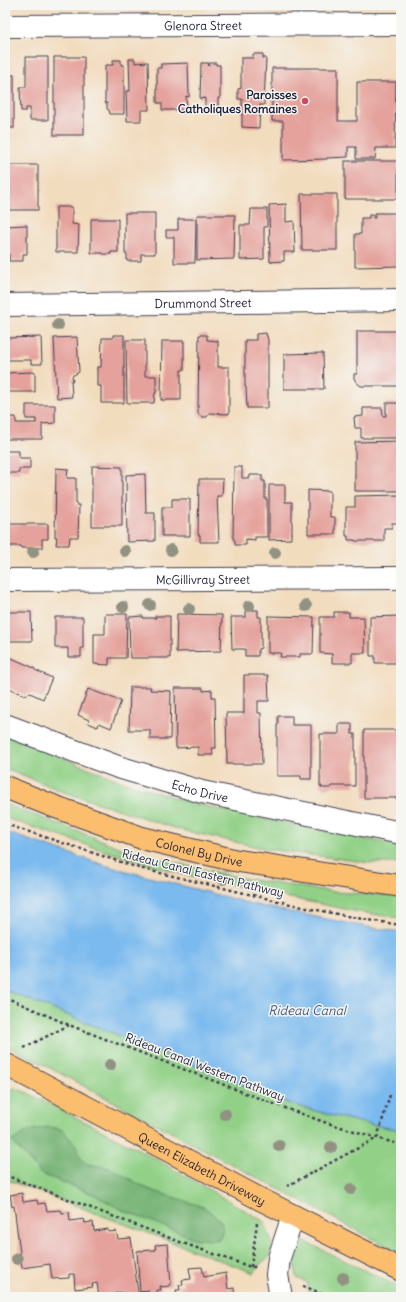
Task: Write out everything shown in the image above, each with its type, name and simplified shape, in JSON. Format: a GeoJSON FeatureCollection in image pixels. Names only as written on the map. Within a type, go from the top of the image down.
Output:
{"type":"FeatureCollection","features":[{"type":"Feature","properties":{"kind":"main road","name":"Colonel By Drive"},"geometry":{"type":"LineString","coordinates":[[5,786],[53,806],[142,838],[233,860],[401,886]]}},
{"type":"Feature","properties":{"kind":"main road","name":"Queen Elizabeth Driveway"},"geometry":{"type":"LineString","coordinates":[[12,1057],[266,1202],[401,1270]]}},
{"type":"Feature","properties":{"kind":"street","name":"Glenora Street"},"geometry":{"type":"LineString","coordinates":[[5,26],[401,24]]}},
{"type":"Feature","properties":{"kind":"street","name":"Drummond Street"},"geometry":{"type":"LineString","coordinates":[[5,305],[401,300]]}},
{"type":"Feature","properties":{"kind":"street","name":"McGillivray Street"},"geometry":{"type":"LineString","coordinates":[[5,580],[401,578]]}},
{"type":"Feature","properties":{"kind":"street","name":"Echo Drive"},"geometry":{"type":"LineString","coordinates":[[5,725],[118,767],[202,792],[401,833]]}},
{"type":"Feature","properties":{"kind":"street"},"geometry":{"type":"LineString","coordinates":[[281,1297],[277,1275],[279,1258],[293,1216]]}},
{"type":"Feature","properties":{"kind":"path","name":"Rideau Canal Eastern Pathway"},"geometry":{"type":"LineString","coordinates":[[5,824],[139,868],[307,908],[401,925]]}},
{"type":"Feature","properties":{"kind":"path","name":"Rideau Canal Western Pathway"},"geometry":{"type":"LineString","coordinates":[[5,997],[69,1025],[266,1101],[324,1122],[401,1145]]}},
{"type":"Feature","properties":{"kind":"path"},"geometry":{"type":"LineString","coordinates":[[12,1057],[69,1025]]}},
{"type":"Feature","properties":{"kind":"path"},"geometry":{"type":"LineString","coordinates":[[251,1266],[266,1202],[280,1190],[377,1138],[390,1095]]}},
{"type":"Feature","properties":{"kind":"path"},"geometry":{"type":"LineString","coordinates":[[5,1175],[180,1242],[251,1266],[260,1267],[330,1297]]}},
{"type":"Feature","properties":{"kind":"green space"},"geometry":{"type":"Polygon","coordinates":[[[5,735],[124,782],[181,800],[226,811],[401,846],[401,863],[371,863],[267,849],[181,830],[64,792],[5,768],[5,735]]]}},
{"type":"Feature","properties":{"kind":"green space"},"geometry":{"type":"Polygon","coordinates":[[[5,804],[127,850],[192,867],[252,880],[335,892],[401,896],[401,918],[364,913],[178,873],[5,818],[5,804]]]}},
{"type":"Feature","properties":{"kind":"green space"},"geometry":{"type":"Polygon","coordinates":[[[5,990],[288,1103],[373,1125],[401,1130],[401,1254],[5,1045],[5,990]]]}},
{"type":"Feature","properties":{"kind":"green space"},"geometry":{"type":"Polygon","coordinates":[[[15,1088],[28,1093],[144,1152],[265,1222],[272,1243],[271,1252],[268,1258],[262,1262],[254,1273],[5,1179],[5,1092],[15,1088]]]}},
{"type":"Feature","properties":{"kind":"green space"},"geometry":{"type":"Polygon","coordinates":[[[49,1127],[61,1129],[76,1145],[79,1156],[87,1164],[110,1168],[148,1189],[204,1207],[221,1221],[223,1231],[218,1240],[196,1239],[122,1210],[93,1194],[41,1174],[12,1141],[27,1131],[49,1127]]]}},
{"type":"Feature","properties":{"kind":"green space"},"geometry":{"type":"Polygon","coordinates":[[[304,1241],[401,1288],[401,1297],[309,1297],[308,1283],[297,1278],[293,1254],[299,1242],[304,1241]]]}},
{"type":"Feature","properties":{"kind":"water","name":"Rideau Canal"},"geometry":{"type":"Polygon","coordinates":[[[5,832],[107,866],[260,906],[367,927],[401,932],[401,1130],[373,1125],[288,1103],[5,990],[5,832]]]}},
{"type":"Feature","properties":{"kind":"building"},"geometry":{"type":"Polygon","coordinates":[[[253,54],[263,54],[263,58],[266,58],[264,105],[260,105],[259,128],[242,127],[242,99],[238,99],[238,89],[241,88],[241,58],[253,58],[253,54]]]}},
{"type":"Feature","properties":{"kind":"building"},"geometry":{"type":"Polygon","coordinates":[[[26,57],[48,57],[48,120],[30,120],[30,108],[26,108],[26,111],[21,111],[20,87],[26,87],[26,57]]]}},
{"type":"Feature","properties":{"kind":"building"},"geometry":{"type":"Polygon","coordinates":[[[54,57],[84,57],[84,135],[54,135],[54,57]]]}},
{"type":"Feature","properties":{"kind":"building"},"geometry":{"type":"Polygon","coordinates":[[[129,59],[135,59],[135,63],[148,62],[149,110],[141,110],[141,121],[127,121],[126,91],[130,91],[129,59]]]}},
{"type":"Feature","properties":{"kind":"building"},"geometry":{"type":"Polygon","coordinates":[[[113,60],[121,60],[121,65],[124,65],[124,114],[110,114],[109,110],[107,109],[107,103],[105,103],[105,65],[113,65],[113,60]]]}},
{"type":"Feature","properties":{"kind":"building"},"geometry":{"type":"Polygon","coordinates":[[[188,63],[189,97],[186,96],[187,110],[162,110],[162,103],[157,103],[157,68],[161,68],[161,64],[188,63]]]}},
{"type":"Feature","properties":{"kind":"building"},"geometry":{"type":"Polygon","coordinates":[[[201,63],[208,63],[209,66],[209,63],[216,63],[216,65],[220,65],[220,98],[218,98],[218,110],[205,110],[205,98],[200,99],[201,63]]]}},
{"type":"Feature","properties":{"kind":"building","name":"Paroisses Catholiques Romaines"},"geometry":{"type":"Polygon","coordinates":[[[272,68],[338,68],[338,121],[357,121],[357,82],[396,82],[395,148],[376,148],[375,159],[356,159],[356,147],[348,147],[348,157],[283,160],[283,121],[272,121],[272,68]]]}},
{"type":"Feature","properties":{"kind":"building"},"geometry":{"type":"Polygon","coordinates":[[[5,75],[14,75],[14,128],[5,128],[5,75]]]}},
{"type":"Feature","properties":{"kind":"building"},"geometry":{"type":"Polygon","coordinates":[[[345,161],[398,161],[398,199],[345,199],[345,161]]]}},
{"type":"Feature","properties":{"kind":"building"},"geometry":{"type":"Polygon","coordinates":[[[5,165],[38,165],[38,210],[5,210],[5,165]]]}},
{"type":"Feature","properties":{"kind":"building"},"geometry":{"type":"Polygon","coordinates":[[[301,194],[337,194],[337,250],[302,250],[301,194]]]}},
{"type":"Feature","properties":{"kind":"building"},"geometry":{"type":"Polygon","coordinates":[[[286,204],[286,222],[294,221],[295,252],[284,252],[284,261],[270,262],[269,205],[286,204]]]}},
{"type":"Feature","properties":{"kind":"building"},"geometry":{"type":"Polygon","coordinates":[[[56,207],[72,207],[72,224],[79,225],[78,252],[56,252],[56,207]]]}},
{"type":"Feature","properties":{"kind":"building"},"geometry":{"type":"Polygon","coordinates":[[[251,209],[267,209],[267,227],[264,227],[264,259],[240,260],[240,225],[250,225],[251,209]]]}},
{"type":"Feature","properties":{"kind":"building"},"geometry":{"type":"Polygon","coordinates":[[[125,213],[155,213],[155,254],[141,254],[141,261],[127,261],[127,254],[125,254],[125,213]]]}},
{"type":"Feature","properties":{"kind":"building"},"geometry":{"type":"Polygon","coordinates":[[[375,213],[401,213],[401,266],[355,267],[355,234],[361,234],[361,218],[369,218],[369,215],[373,215],[373,218],[375,218],[375,213]]]}},
{"type":"Feature","properties":{"kind":"building"},"geometry":{"type":"Polygon","coordinates":[[[197,215],[235,215],[234,259],[197,260],[197,215]]]}},
{"type":"Feature","properties":{"kind":"building"},"geometry":{"type":"Polygon","coordinates":[[[91,219],[118,219],[118,252],[111,252],[111,254],[91,253],[91,219]]]}},
{"type":"Feature","properties":{"kind":"building"},"geometry":{"type":"Polygon","coordinates":[[[178,219],[196,219],[195,263],[174,263],[174,237],[166,237],[166,230],[178,230],[178,219]]]}},
{"type":"Feature","properties":{"kind":"building"},"geometry":{"type":"Polygon","coordinates":[[[27,225],[27,254],[23,254],[23,261],[9,261],[9,254],[5,254],[5,226],[27,225]]]}},
{"type":"Feature","properties":{"kind":"building"},"geometry":{"type":"Polygon","coordinates":[[[357,331],[401,331],[401,386],[361,386],[356,382],[354,374],[357,374],[357,331]]]}},
{"type":"Feature","properties":{"kind":"building"},"geometry":{"type":"Polygon","coordinates":[[[266,333],[268,340],[268,408],[247,408],[245,387],[245,340],[256,340],[256,334],[266,333]]]}},
{"type":"Feature","properties":{"kind":"building"},"geometry":{"type":"Polygon","coordinates":[[[113,335],[124,335],[124,403],[101,403],[101,386],[97,386],[97,367],[101,367],[102,338],[113,338],[113,335]]]}},
{"type":"Feature","properties":{"kind":"building"},"geometry":{"type":"Polygon","coordinates":[[[199,335],[207,335],[207,340],[218,341],[218,367],[229,367],[229,414],[209,413],[207,417],[201,417],[198,413],[199,335]]]}},
{"type":"Feature","properties":{"kind":"building"},"geometry":{"type":"Polygon","coordinates":[[[41,337],[42,364],[31,364],[31,360],[5,360],[5,338],[41,337]]]}},
{"type":"Feature","properties":{"kind":"building"},"geometry":{"type":"Polygon","coordinates":[[[77,337],[79,372],[72,376],[72,397],[57,398],[54,338],[77,337]]]}},
{"type":"Feature","properties":{"kind":"building"},"geometry":{"type":"Polygon","coordinates":[[[126,340],[145,340],[145,376],[156,376],[156,393],[154,403],[127,403],[126,340]]]}},
{"type":"Feature","properties":{"kind":"building"},"geometry":{"type":"Polygon","coordinates":[[[162,341],[184,341],[184,370],[181,370],[181,400],[161,400],[162,341]]]}},
{"type":"Feature","properties":{"kind":"building"},"geometry":{"type":"Polygon","coordinates":[[[323,353],[324,389],[284,389],[284,354],[323,353]]]}},
{"type":"Feature","properties":{"kind":"building"},"geometry":{"type":"Polygon","coordinates":[[[35,372],[35,392],[5,392],[5,373],[35,372]]]}},
{"type":"Feature","properties":{"kind":"building"},"geometry":{"type":"Polygon","coordinates":[[[386,403],[401,403],[401,438],[361,438],[361,428],[355,428],[354,417],[363,416],[363,408],[382,408],[383,416],[386,416],[386,403]]]}},
{"type":"Feature","properties":{"kind":"building"},"geometry":{"type":"Polygon","coordinates":[[[26,405],[55,405],[55,423],[42,424],[42,439],[5,439],[5,417],[16,417],[16,423],[36,423],[36,419],[26,419],[26,405]]]}},
{"type":"Feature","properties":{"kind":"building"},"geometry":{"type":"Polygon","coordinates":[[[401,441],[401,491],[355,491],[355,442],[401,441]]]}},
{"type":"Feature","properties":{"kind":"building"},"geometry":{"type":"Polygon","coordinates":[[[5,451],[19,451],[19,458],[30,458],[30,469],[19,469],[19,473],[5,473],[5,451]]]}},
{"type":"Feature","properties":{"kind":"building"},"geometry":{"type":"Polygon","coordinates":[[[92,466],[122,467],[122,526],[92,526],[92,466]]]}},
{"type":"Feature","properties":{"kind":"building"},"geometry":{"type":"Polygon","coordinates":[[[234,467],[242,467],[242,478],[250,478],[250,475],[262,475],[262,481],[265,481],[265,499],[267,499],[267,537],[255,537],[255,540],[246,539],[246,545],[235,545],[235,540],[233,539],[234,467]]]}},
{"type":"Feature","properties":{"kind":"building"},"geometry":{"type":"Polygon","coordinates":[[[56,468],[68,469],[67,478],[76,478],[76,505],[79,505],[78,537],[70,537],[69,545],[56,545],[56,468]]]}},
{"type":"Feature","properties":{"kind":"building"},"geometry":{"type":"Polygon","coordinates":[[[145,474],[146,513],[155,513],[155,541],[127,542],[126,475],[145,474]]]}},
{"type":"Feature","properties":{"kind":"building"},"geometry":{"type":"Polygon","coordinates":[[[199,479],[223,479],[222,496],[217,496],[219,542],[200,542],[200,535],[198,535],[199,479]]]}},
{"type":"Feature","properties":{"kind":"building"},"geometry":{"type":"Polygon","coordinates":[[[269,485],[285,485],[285,502],[292,502],[291,539],[269,540],[269,485]]]}},
{"type":"Feature","properties":{"kind":"building"},"geometry":{"type":"Polygon","coordinates":[[[308,490],[330,491],[330,517],[335,517],[335,534],[308,534],[308,490]]]}},
{"type":"Feature","properties":{"kind":"building"},"geometry":{"type":"Polygon","coordinates":[[[401,495],[401,523],[392,523],[392,528],[384,528],[384,541],[348,540],[348,536],[346,536],[346,507],[355,507],[355,496],[401,495]]]}},
{"type":"Feature","properties":{"kind":"building"},"geometry":{"type":"Polygon","coordinates":[[[172,499],[190,499],[190,536],[162,536],[162,507],[172,507],[172,499]]]}},
{"type":"Feature","properties":{"kind":"building"},"geometry":{"type":"Polygon","coordinates":[[[5,524],[48,524],[48,539],[42,539],[42,548],[5,546],[5,524]]]}},
{"type":"Feature","properties":{"kind":"building"},"geometry":{"type":"Polygon","coordinates":[[[246,610],[258,610],[258,617],[261,617],[261,648],[258,649],[258,656],[245,656],[245,649],[232,649],[231,617],[246,617],[246,610]]]}},
{"type":"Feature","properties":{"kind":"building"},"geometry":{"type":"Polygon","coordinates":[[[5,612],[31,612],[32,641],[5,641],[5,612]]]}},
{"type":"Feature","properties":{"kind":"building"},"geometry":{"type":"Polygon","coordinates":[[[334,612],[349,612],[349,617],[364,617],[365,653],[352,653],[352,663],[332,663],[332,654],[320,653],[320,617],[334,617],[334,612]]]}},
{"type":"Feature","properties":{"kind":"building"},"geometry":{"type":"Polygon","coordinates":[[[105,614],[127,614],[126,658],[109,658],[109,665],[94,664],[94,634],[105,634],[105,614]]]}},
{"type":"Feature","properties":{"kind":"building"},"geometry":{"type":"Polygon","coordinates":[[[177,614],[222,615],[221,651],[176,652],[177,614]]]}},
{"type":"Feature","properties":{"kind":"building"},"geometry":{"type":"Polygon","coordinates":[[[143,616],[143,618],[156,618],[155,616],[170,616],[170,658],[130,658],[129,617],[143,616]]]}},
{"type":"Feature","properties":{"kind":"building"},"geometry":{"type":"Polygon","coordinates":[[[268,616],[314,617],[313,654],[300,654],[300,657],[280,657],[281,653],[268,653],[268,616]]]}},
{"type":"Feature","properties":{"kind":"building"},"geometry":{"type":"Polygon","coordinates":[[[401,616],[401,663],[375,663],[375,656],[370,656],[370,617],[401,616]]]}},
{"type":"Feature","properties":{"kind":"building"},"geometry":{"type":"Polygon","coordinates":[[[55,617],[83,617],[83,648],[81,648],[81,657],[68,657],[68,648],[55,648],[55,617]]]}},
{"type":"Feature","properties":{"kind":"building"},"geometry":{"type":"Polygon","coordinates":[[[5,655],[52,678],[43,699],[30,693],[25,695],[18,693],[5,685],[5,655]]]}},
{"type":"Feature","properties":{"kind":"building"},"geometry":{"type":"Polygon","coordinates":[[[244,675],[268,675],[269,701],[258,701],[258,713],[261,713],[262,764],[227,764],[226,713],[244,713],[244,675]]]}},
{"type":"Feature","properties":{"kind":"building"},"geometry":{"type":"Polygon","coordinates":[[[130,687],[151,687],[150,690],[171,691],[170,739],[150,739],[150,730],[129,730],[130,687]]]}},
{"type":"Feature","properties":{"kind":"building"},"geometry":{"type":"Polygon","coordinates":[[[175,688],[203,688],[203,691],[212,690],[212,697],[215,697],[216,748],[212,748],[213,755],[198,755],[198,747],[176,748],[175,688]]]}},
{"type":"Feature","properties":{"kind":"building"},"geometry":{"type":"Polygon","coordinates":[[[88,689],[121,701],[111,728],[99,723],[98,727],[88,723],[89,720],[78,715],[88,689]]]}},
{"type":"Feature","properties":{"kind":"building"},"geometry":{"type":"Polygon","coordinates":[[[278,716],[292,716],[292,725],[311,725],[311,779],[301,779],[301,776],[277,776],[278,716]]]}},
{"type":"Feature","properties":{"kind":"building"},"geometry":{"type":"Polygon","coordinates":[[[339,724],[352,724],[352,734],[355,734],[355,786],[331,786],[331,788],[321,788],[320,734],[339,734],[339,724]]]}},
{"type":"Feature","properties":{"kind":"building"},"geometry":{"type":"Polygon","coordinates":[[[364,730],[401,730],[401,798],[364,798],[364,730]]]}},
{"type":"Feature","properties":{"kind":"building"},"geometry":{"type":"Polygon","coordinates":[[[22,1193],[23,1202],[37,1200],[38,1204],[45,1203],[47,1211],[61,1210],[62,1213],[69,1212],[70,1221],[84,1219],[85,1223],[93,1222],[94,1231],[108,1229],[108,1232],[116,1231],[118,1239],[131,1238],[138,1293],[149,1291],[140,1292],[137,1251],[156,1250],[155,1245],[168,1244],[171,1285],[160,1286],[161,1290],[157,1290],[157,1297],[121,1297],[121,1292],[116,1293],[117,1296],[99,1297],[97,1283],[92,1284],[93,1287],[75,1289],[74,1274],[69,1274],[69,1278],[52,1279],[50,1264],[22,1268],[14,1206],[12,1207],[10,1195],[22,1193]]]}},
{"type":"Feature","properties":{"kind":"building"},"geometry":{"type":"Polygon","coordinates":[[[202,1267],[204,1277],[226,1273],[228,1289],[234,1288],[235,1297],[177,1297],[176,1290],[180,1290],[179,1285],[183,1285],[182,1280],[191,1279],[189,1268],[202,1267]]]}},
{"type":"Feature","properties":{"kind":"place","name":"Paroisses Catholiques Romaines"},"geometry":{"type":"Point","coordinates":[305,101]}}]}
